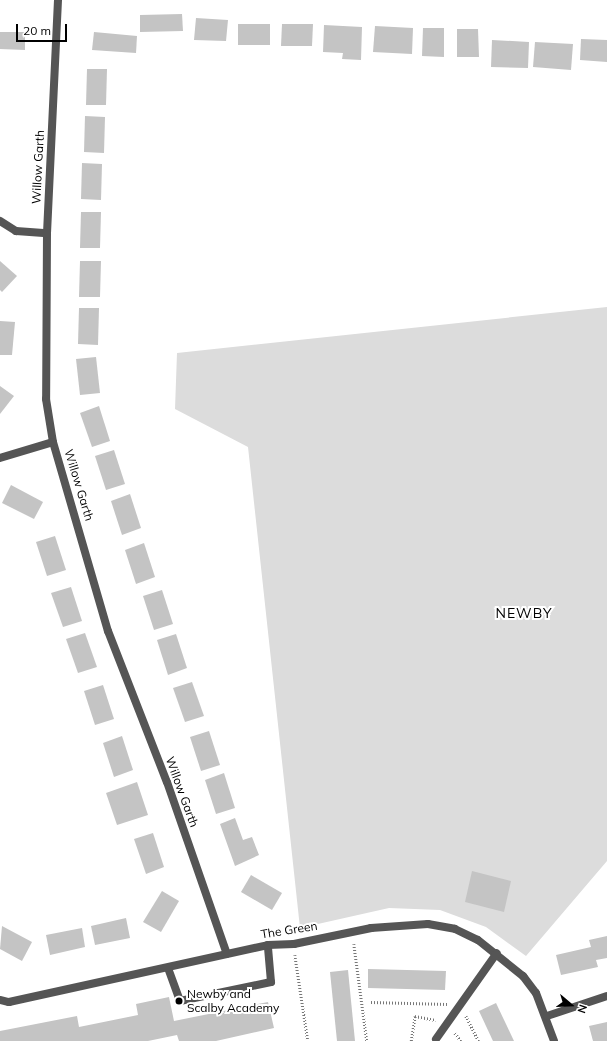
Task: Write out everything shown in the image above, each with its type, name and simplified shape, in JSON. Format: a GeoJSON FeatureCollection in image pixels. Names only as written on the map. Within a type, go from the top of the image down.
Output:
{"type":"FeatureCollection","features":[{"type":"Feature","properties":{"kind":"street","name":"Willow Garth"},"geometry":{"type":"LineString","coordinates":[[58,0],[47,233],[46,399],[53,442],[108,631],[167,782],[227,954]]}},
{"type":"Feature","properties":{"kind":"street"},"geometry":{"type":"LineString","coordinates":[[0,221],[16,231],[47,233]]}},
{"type":"Feature","properties":{"kind":"street"},"geometry":{"type":"LineString","coordinates":[[0,458],[53,442]]}},
{"type":"Feature","properties":{"kind":"street","name":"The Green"},"geometry":{"type":"LineString","coordinates":[[0,1000],[9,1002],[268,945],[294,944],[352,932],[428,924],[455,929],[497,953],[523,976],[536,993],[547,1016],[554,1041]]}},
{"type":"Feature","properties":{"kind":"street"},"geometry":{"type":"LineString","coordinates":[[168,968],[180,1002],[270,982],[268,945]]}},
{"type":"Feature","properties":{"kind":"street"},"geometry":{"type":"LineString","coordinates":[[436,1039],[497,953]]}},
{"type":"Feature","properties":{"kind":"street"},"geometry":{"type":"LineString","coordinates":[[547,1016],[607,996]]}},
{"type":"Feature","properties":{"kind":"path"},"geometry":{"type":"LineString","coordinates":[[352,932],[367,1041]]}},
{"type":"Feature","properties":{"kind":"path"},"geometry":{"type":"LineString","coordinates":[[294,944],[308,1041]]}},
{"type":"Feature","properties":{"kind":"path"},"geometry":{"type":"LineString","coordinates":[[371,1002],[460,1004],[479,1041]]}},
{"type":"Feature","properties":{"kind":"path"},"geometry":{"type":"LineString","coordinates":[[411,1041],[415,1016],[448,1023]]}},
{"type":"Feature","properties":{"kind":"shaded area"},"geometry":{"type":"Polygon","coordinates":[[[607,307],[607,861],[526,956],[486,927],[440,910],[389,908],[300,928],[248,447],[175,409],[177,353],[607,307]]]}},
{"type":"Feature","properties":{"kind":"building"},"geometry":{"type":"Polygon","coordinates":[[[182,14],[183,31],[140,32],[140,15],[182,14]]]}},
{"type":"Feature","properties":{"kind":"building"},"geometry":{"type":"Polygon","coordinates":[[[196,18],[228,20],[226,41],[194,40],[196,18]]]}},
{"type":"Feature","properties":{"kind":"building"},"geometry":{"type":"Polygon","coordinates":[[[238,24],[270,24],[270,45],[238,45],[238,24]]]}},
{"type":"Feature","properties":{"kind":"building"},"geometry":{"type":"Polygon","coordinates":[[[282,24],[313,24],[312,46],[281,46],[282,24]]]}},
{"type":"Feature","properties":{"kind":"building"},"geometry":{"type":"Polygon","coordinates":[[[324,25],[362,27],[361,60],[342,59],[343,53],[323,52],[324,25]]]}},
{"type":"Feature","properties":{"kind":"building"},"geometry":{"type":"Polygon","coordinates":[[[375,26],[413,28],[412,54],[373,52],[375,26]]]}},
{"type":"Feature","properties":{"kind":"building"},"geometry":{"type":"Polygon","coordinates":[[[423,28],[444,28],[444,57],[422,56],[423,28]]]}},
{"type":"Feature","properties":{"kind":"building"},"geometry":{"type":"Polygon","coordinates":[[[457,29],[478,29],[479,57],[457,57],[457,29]]]}},
{"type":"Feature","properties":{"kind":"building"},"geometry":{"type":"Polygon","coordinates":[[[0,32],[25,32],[25,50],[0,49],[0,32]]]}},
{"type":"Feature","properties":{"kind":"building"},"geometry":{"type":"Polygon","coordinates":[[[94,32],[137,36],[136,53],[92,50],[94,32]]]}},
{"type":"Feature","properties":{"kind":"building"},"geometry":{"type":"Polygon","coordinates":[[[581,39],[607,40],[607,62],[580,60],[581,39]]]}},
{"type":"Feature","properties":{"kind":"building"},"geometry":{"type":"Polygon","coordinates":[[[492,40],[529,42],[528,68],[491,67],[492,40]]]}},
{"type":"Feature","properties":{"kind":"building"},"geometry":{"type":"Polygon","coordinates":[[[535,42],[573,44],[571,70],[533,67],[535,42]]]}},
{"type":"Feature","properties":{"kind":"building"},"geometry":{"type":"Polygon","coordinates":[[[87,69],[107,69],[106,105],[86,105],[87,69]]]}},
{"type":"Feature","properties":{"kind":"building"},"geometry":{"type":"Polygon","coordinates":[[[85,116],[105,117],[104,153],[84,152],[85,116]]]}},
{"type":"Feature","properties":{"kind":"building"},"geometry":{"type":"Polygon","coordinates":[[[82,163],[102,164],[101,200],[81,199],[82,163]]]}},
{"type":"Feature","properties":{"kind":"building"},"geometry":{"type":"Polygon","coordinates":[[[81,212],[101,212],[100,248],[80,248],[81,212]]]}},
{"type":"Feature","properties":{"kind":"building"},"geometry":{"type":"Polygon","coordinates":[[[0,261],[17,276],[2,292],[0,290],[0,261]]]}},
{"type":"Feature","properties":{"kind":"building"},"geometry":{"type":"Polygon","coordinates":[[[80,261],[101,261],[100,297],[79,297],[80,261]]]}},
{"type":"Feature","properties":{"kind":"building"},"geometry":{"type":"Polygon","coordinates":[[[79,308],[99,308],[98,345],[78,344],[79,308]]]}},
{"type":"Feature","properties":{"kind":"building"},"geometry":{"type":"Polygon","coordinates":[[[0,321],[15,322],[12,355],[0,355],[0,321]]]}},
{"type":"Feature","properties":{"kind":"building"},"geometry":{"type":"Polygon","coordinates":[[[96,357],[100,393],[80,395],[76,359],[96,357]]]}},
{"type":"Feature","properties":{"kind":"building"},"geometry":{"type":"Polygon","coordinates":[[[0,386],[14,396],[0,414],[0,386]]]}},
{"type":"Feature","properties":{"kind":"building"},"geometry":{"type":"Polygon","coordinates":[[[99,406],[110,441],[92,447],[80,413],[99,406]]]}},
{"type":"Feature","properties":{"kind":"building"},"geometry":{"type":"Polygon","coordinates":[[[114,450],[125,484],[106,490],[95,456],[114,450]]]}},
{"type":"Feature","properties":{"kind":"building"},"geometry":{"type":"Polygon","coordinates":[[[11,485],[43,502],[34,519],[2,503],[11,485]]]}},
{"type":"Feature","properties":{"kind":"building"},"geometry":{"type":"Polygon","coordinates":[[[130,494],[141,528],[122,535],[111,501],[130,494]]]}},
{"type":"Feature","properties":{"kind":"building"},"geometry":{"type":"Polygon","coordinates":[[[55,536],[66,570],[47,576],[36,542],[55,536]]]}},
{"type":"Feature","properties":{"kind":"building"},"geometry":{"type":"Polygon","coordinates":[[[144,543],[155,577],[136,584],[125,550],[144,543]]]}},
{"type":"Feature","properties":{"kind":"building"},"geometry":{"type":"Polygon","coordinates":[[[71,587],[82,621],[63,627],[51,593],[71,587]]]}},
{"type":"Feature","properties":{"kind":"building"},"geometry":{"type":"Polygon","coordinates":[[[162,590],[173,624],[154,630],[143,596],[162,590]]]}},
{"type":"Feature","properties":{"kind":"building"},"geometry":{"type":"Polygon","coordinates":[[[85,633],[97,667],[78,673],[66,639],[85,633]]]}},
{"type":"Feature","properties":{"kind":"building"},"geometry":{"type":"Polygon","coordinates":[[[176,634],[187,668],[168,675],[157,640],[176,634]]]}},
{"type":"Feature","properties":{"kind":"building"},"geometry":{"type":"Polygon","coordinates":[[[192,682],[204,716],[185,722],[173,688],[192,682]]]}},
{"type":"Feature","properties":{"kind":"building"},"geometry":{"type":"Polygon","coordinates":[[[103,685],[114,719],[95,725],[84,691],[103,685]]]}},
{"type":"Feature","properties":{"kind":"building"},"geometry":{"type":"Polygon","coordinates":[[[209,731],[220,765],[201,771],[190,737],[209,731]]]}},
{"type":"Feature","properties":{"kind":"building"},"geometry":{"type":"Polygon","coordinates":[[[122,736],[133,770],[114,777],[103,743],[122,736]]]}},
{"type":"Feature","properties":{"kind":"building"},"geometry":{"type":"Polygon","coordinates":[[[224,773],[235,808],[216,814],[205,780],[224,773]]]}},
{"type":"Feature","properties":{"kind":"building"},"geometry":{"type":"Polygon","coordinates":[[[137,782],[148,815],[117,825],[106,793],[137,782]]]}},
{"type":"Feature","properties":{"kind":"building"},"geometry":{"type":"Polygon","coordinates":[[[235,818],[243,840],[252,837],[259,855],[235,866],[220,824],[235,818]]]}},
{"type":"Feature","properties":{"kind":"building"},"geometry":{"type":"Polygon","coordinates":[[[153,833],[164,867],[146,874],[134,839],[153,833]]]}},
{"type":"Feature","properties":{"kind":"building"},"geometry":{"type":"Polygon","coordinates":[[[472,871],[511,881],[504,912],[465,902],[472,871]]]}},
{"type":"Feature","properties":{"kind":"building"},"geometry":{"type":"Polygon","coordinates":[[[251,875],[282,893],[272,910],[241,892],[251,875]]]}},
{"type":"Feature","properties":{"kind":"building"},"geometry":{"type":"Polygon","coordinates":[[[162,891],[179,901],[161,932],[143,922],[162,891]]]}},
{"type":"Feature","properties":{"kind":"building"},"geometry":{"type":"Polygon","coordinates":[[[126,918],[130,938],[95,945],[91,926],[126,918]]]}},
{"type":"Feature","properties":{"kind":"building"},"geometry":{"type":"Polygon","coordinates":[[[2,926],[32,942],[22,961],[0,949],[2,926]]]}},
{"type":"Feature","properties":{"kind":"building"},"geometry":{"type":"Polygon","coordinates":[[[82,928],[85,947],[50,955],[46,935],[82,928]]]}},
{"type":"Feature","properties":{"kind":"building"},"geometry":{"type":"Polygon","coordinates":[[[607,936],[607,958],[596,960],[598,967],[561,975],[556,955],[591,947],[589,940],[607,936]]]}},
{"type":"Feature","properties":{"kind":"building"},"geometry":{"type":"Polygon","coordinates":[[[368,969],[446,971],[445,990],[368,988],[368,969]]]}},
{"type":"Feature","properties":{"kind":"building"},"geometry":{"type":"Polygon","coordinates":[[[348,970],[355,1041],[337,1041],[330,972],[348,970]]]}},
{"type":"Feature","properties":{"kind":"building"},"geometry":{"type":"Polygon","coordinates":[[[169,997],[174,1021],[268,1002],[274,1028],[216,1041],[179,1041],[177,1035],[148,1041],[0,1041],[0,1031],[77,1016],[79,1027],[138,1015],[136,1004],[169,997]]]}},
{"type":"Feature","properties":{"kind":"building"},"geometry":{"type":"Polygon","coordinates":[[[496,1003],[514,1041],[493,1041],[479,1011],[496,1003]]]}},
{"type":"Feature","properties":{"kind":"building"},"geometry":{"type":"Polygon","coordinates":[[[607,1022],[607,1041],[593,1041],[589,1026],[607,1022]]]}},
{"type":"Feature","properties":{"kind":"place","name":"Newby and Scalby Academy"},"geometry":{"type":"Point","coordinates":[179,1001]}},
{"type":"Feature","properties":{"kind":"district","name":"NEWBY"},"geometry":{"type":"Point","coordinates":[524,613]}}]}
